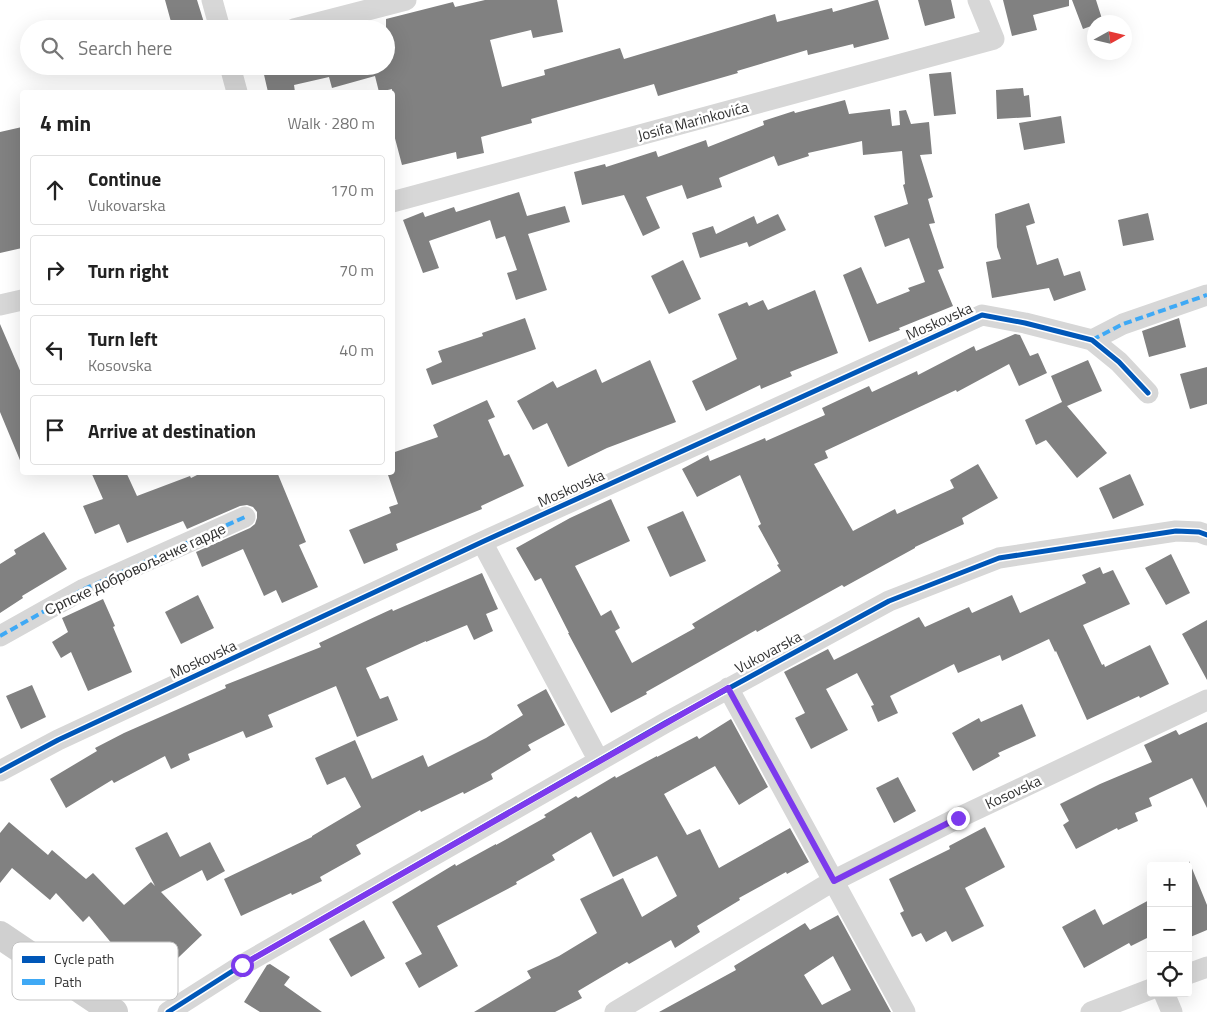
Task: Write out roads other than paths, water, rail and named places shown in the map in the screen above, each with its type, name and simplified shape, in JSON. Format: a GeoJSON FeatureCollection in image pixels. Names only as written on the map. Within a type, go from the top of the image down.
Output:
{"type":"FeatureCollection","features":[{"type":"Feature","properties":{"kind":"main road"},"geometry":{"type":"LineString","coordinates":[[0,935],[12,943]]}},
{"type":"Feature","properties":{"kind":"main road"},"geometry":{"type":"LineString","coordinates":[[96,1000],[114,1012]]}},
{"type":"Feature","properties":{"kind":"street"},"geometry":{"type":"LineString","coordinates":[[212,0],[218,20]]}},
{"type":"Feature","properties":{"kind":"street"},"geometry":{"type":"LineString","coordinates":[[329,20],[406,0]]}},
{"type":"Feature","properties":{"kind":"street","name":"Josifa Marinkovića"},"geometry":{"type":"LineString","coordinates":[[395,201],[994,40],[978,0]]}},
{"type":"Feature","properties":{"kind":"street"},"geometry":{"type":"LineString","coordinates":[[232,75],[236,90]]}},
{"type":"Feature","properties":{"kind":"street"},"geometry":{"type":"LineString","coordinates":[[1092,340],[1123,324],[1207,295]]}},
{"type":"Feature","properties":{"kind":"street"},"geometry":{"type":"LineString","coordinates":[[0,305],[20,300]]}},
{"type":"Feature","properties":{"kind":"street","name":"Moskovska"},"geometry":{"type":"LineString","coordinates":[[0,771],[58,740],[482,542],[982,315],[1025,323],[1092,340],[1120,362],[1148,393]]}},
{"type":"Feature","properties":{"kind":"street","name":"Српске добровољачке гарде"},"geometry":{"type":"LineString","coordinates":[[0,636],[84,589],[245,518]]}},
{"type":"Feature","properties":{"kind":"street","name":"Vukovarska"},"geometry":{"type":"LineString","coordinates":[[168,1012],[242,965],[599,761],[728,688],[889,601],[999,558],[1176,531],[1199,532],[1207,535]]}},
{"type":"Feature","properties":{"kind":"street"},"geometry":{"type":"LineString","coordinates":[[482,542],[599,761]]}},
{"type":"Feature","properties":{"kind":"street"},"geometry":{"type":"LineString","coordinates":[[728,688],[905,1012]]}},
{"type":"Feature","properties":{"kind":"street","name":"Kosovska"},"geometry":{"type":"LineString","coordinates":[[615,1012],[834,881],[958,818],[1207,700]]}},
{"type":"Feature","properties":{"kind":"street"},"geometry":{"type":"LineString","coordinates":[[1192,972],[1207,966]]}},
{"type":"Feature","properties":{"kind":"street"},"geometry":{"type":"LineString","coordinates":[[1091,1012],[1147,991]]}},
{"type":"Feature","properties":{"kind":"street"},"geometry":{"type":"LineString","coordinates":[[1166,997],[1172,1012]]}}]}
